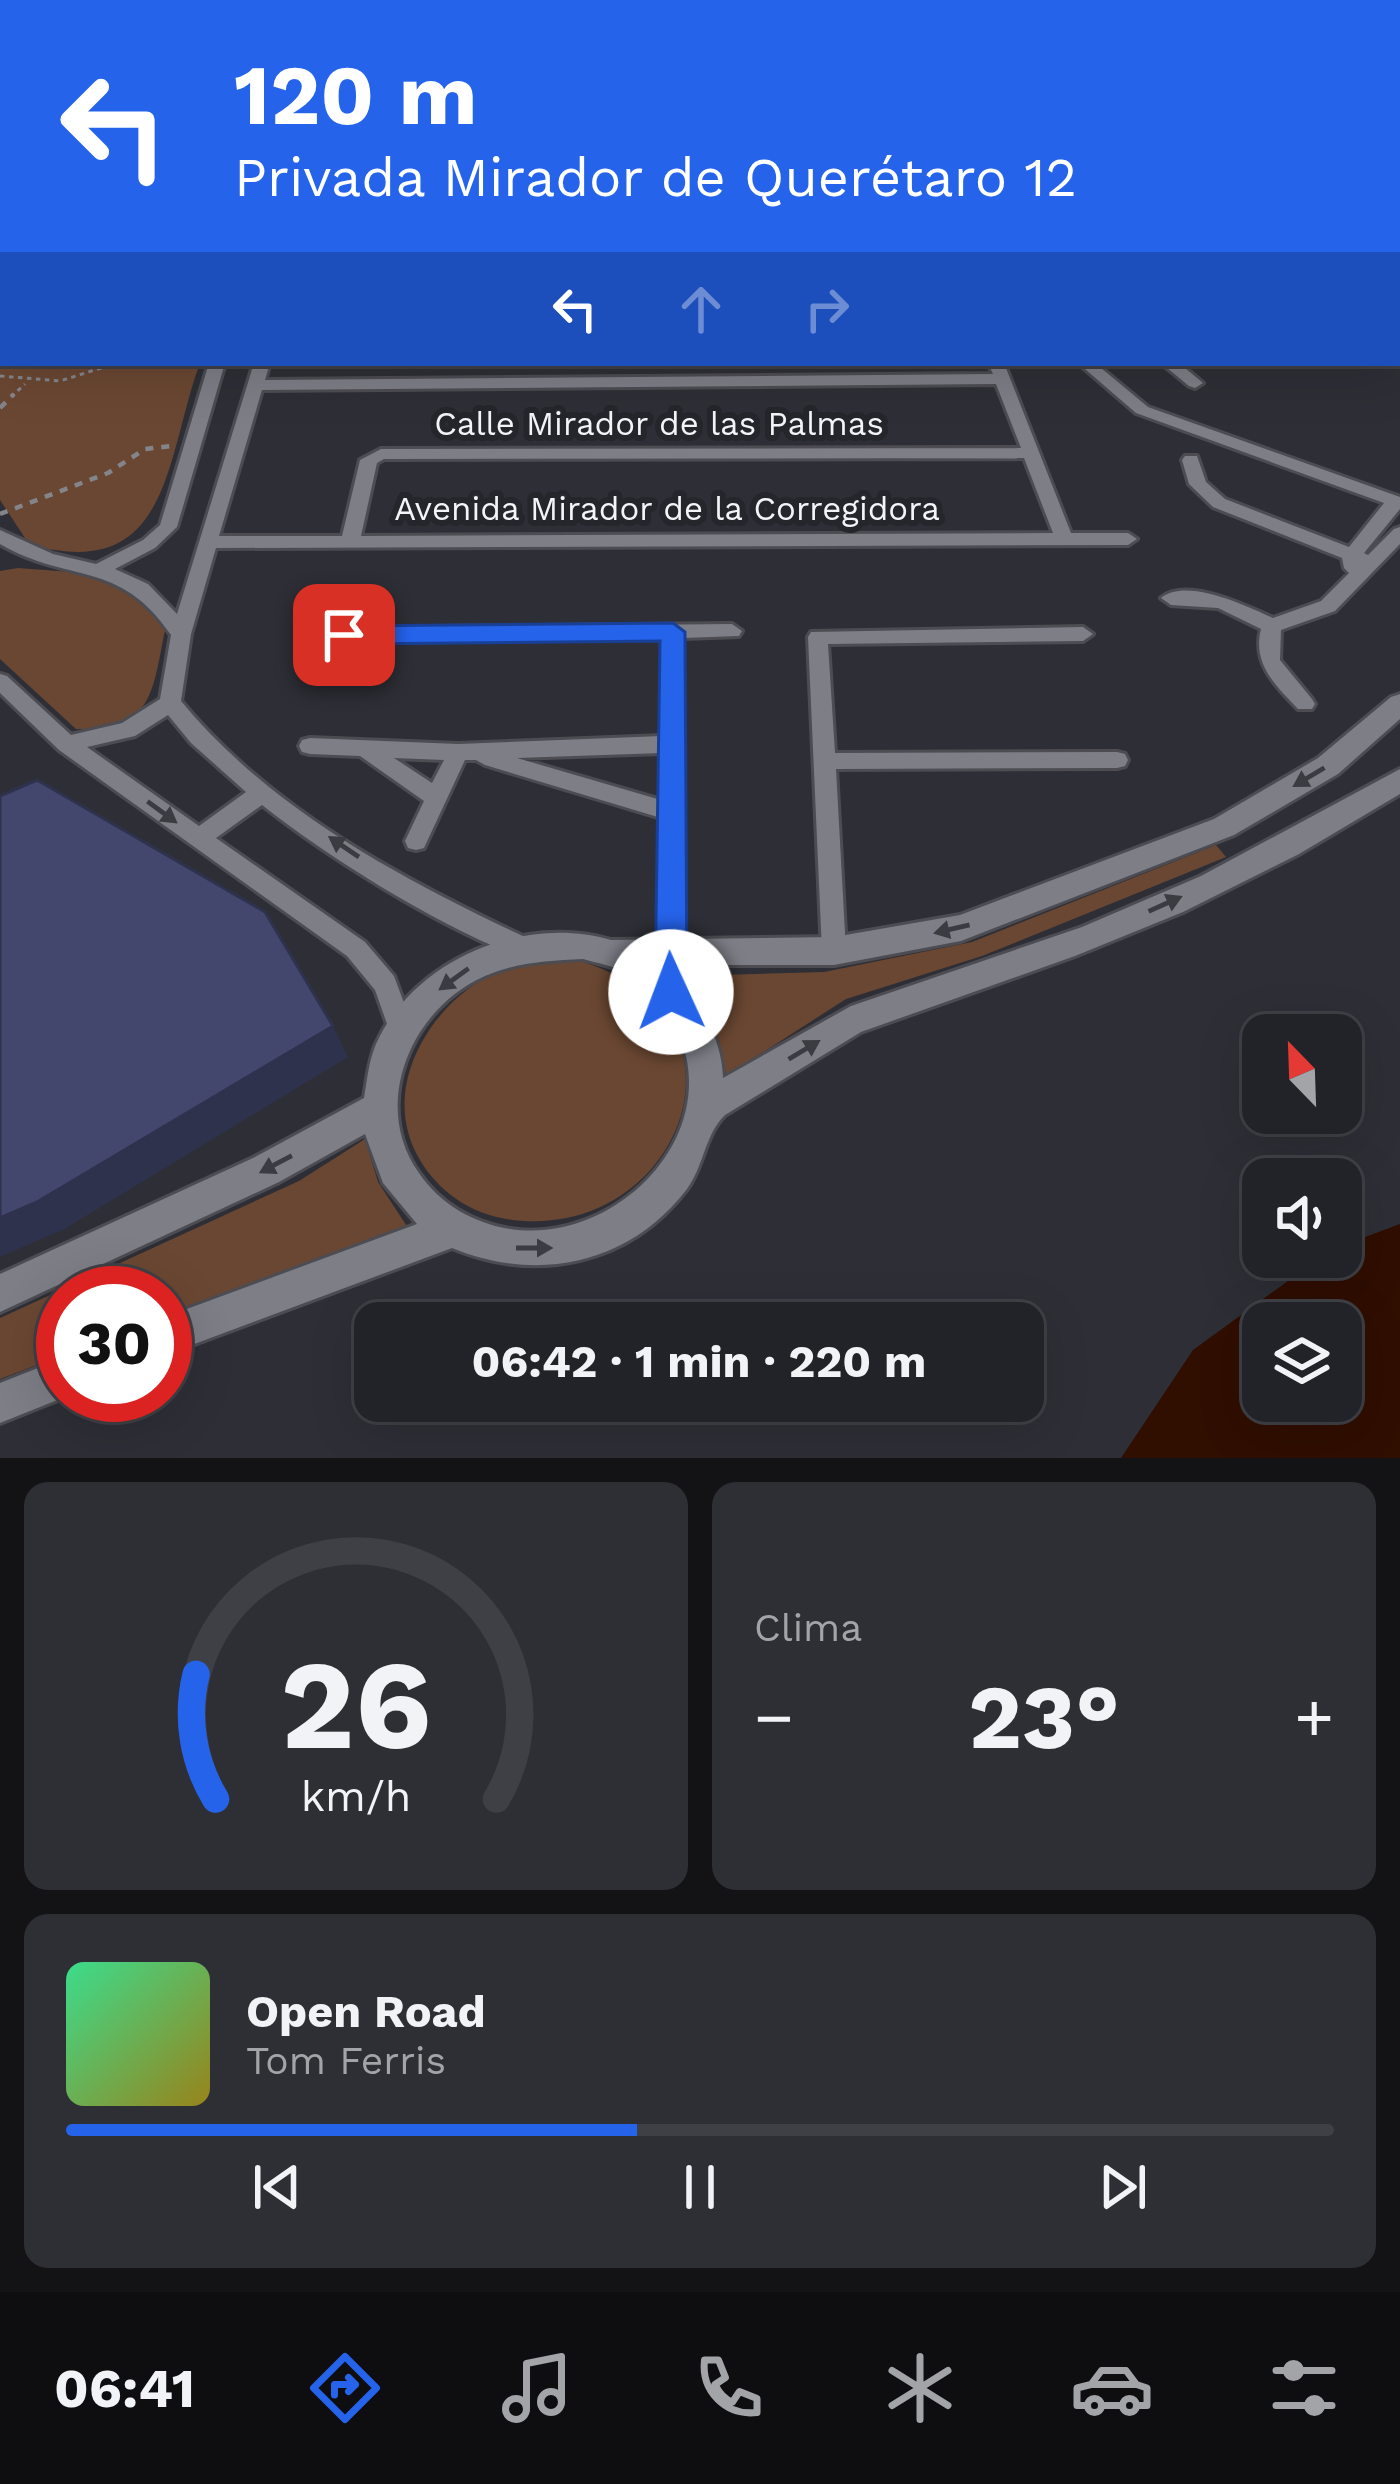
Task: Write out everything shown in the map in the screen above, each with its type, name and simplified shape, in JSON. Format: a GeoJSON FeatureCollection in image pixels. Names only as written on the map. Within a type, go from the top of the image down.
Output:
{"type":"FeatureCollection","features":[{"type":"Feature","properties":{"kind":"street"},"geometry":{"type":"LineString","coordinates":[[102,568],[149,544],[168,527],[216,366]]}},
{"type":"Feature","properties":{"kind":"street"},"geometry":{"type":"LineString","coordinates":[[261,366],[206,542],[170,703],[190,732],[262,792],[432,906],[518,946]]}},
{"type":"Feature","properties":{"kind":"street"},"geometry":{"type":"LineString","coordinates":[[1090,366],[1142,410],[1398,502],[1345,592],[1328,606],[1272,626],[1221,602],[1171,598]]}},
{"type":"Feature","properties":{"kind":"street"},"geometry":{"type":"LineString","coordinates":[[1176,366],[1195,383]]}},
{"type":"Feature","properties":{"kind":"street"},"geometry":{"type":"LineString","coordinates":[[256,385],[386,372],[999,371],[1064,538]]}},
{"type":"Feature","properties":{"kind":"street","name":"Calle Mirador de las Palmas"},"geometry":{"type":"LineString","coordinates":[[352,538],[369,460],[381,454],[1031,453]]}},
{"type":"Feature","properties":{"kind":"street"},"geometry":{"type":"LineString","coordinates":[[1191,460],[1198,484],[1219,503],[1359,565]]}},
{"type":"Feature","properties":{"kind":"street"},"geometry":{"type":"LineString","coordinates":[[1359,565],[1400,533]]}},
{"type":"Feature","properties":{"kind":"street"},"geometry":{"type":"LineString","coordinates":[[0,536],[26,553],[102,568],[137,584],[170,613],[182,634]]}},
{"type":"Feature","properties":{"kind":"street","name":"Avenida Mirador de la Corregidora"},"geometry":{"type":"LineString","coordinates":[[206,542],[1128,538]]}},
{"type":"Feature","properties":{"kind":"street"},"geometry":{"type":"LineString","coordinates":[[0,560],[26,553]]}},
{"type":"Feature","properties":{"kind":"street"},"geometry":{"type":"LineString","coordinates":[[1272,626],[1266,643],[1269,664],[1305,704]]}},
{"type":"Feature","properties":{"kind":"street"},"geometry":{"type":"LineString","coordinates":[[344,635],[732,631]]}},
{"type":"Feature","properties":{"kind":"street"},"geometry":{"type":"LineString","coordinates":[[671,992],[673,632]]}},
{"type":"Feature","properties":{"kind":"street"},"geometry":{"type":"LineString","coordinates":[[834,951],[818,637],[1083,634]]}},
{"type":"Feature","properties":{"kind":"street"},"geometry":{"type":"LineString","coordinates":[[0,681],[67,744],[356,950],[385,984],[401,1030]]}},
{"type":"Feature","properties":{"kind":"street"},"geometry":{"type":"LineString","coordinates":[[67,744],[128,730],[170,703]]}},
{"type":"Feature","properties":{"kind":"street"},"geometry":{"type":"LineString","coordinates":[[612,951],[671,992],[688,1012],[705,1058],[704,1111],[687,1158],[654,1200],[609,1231],[555,1248],[501,1248],[451,1230],[411,1198],[387,1156],[379,1108],[385,1068],[401,1030],[452,976],[518,946],[566,941],[612,951],[834,951],[961,928],[1223,827],[1328,766],[1400,704]]}},
{"type":"Feature","properties":{"kind":"street"},"geometry":{"type":"LineString","coordinates":[[310,746],[463,752],[674,744]]}},
{"type":"Feature","properties":{"kind":"street"},"geometry":{"type":"LineString","coordinates":[[365,749],[437,798]]}},
{"type":"Feature","properties":{"kind":"street"},"geometry":{"type":"LineString","coordinates":[[416,841],[463,752]]}},
{"type":"Feature","properties":{"kind":"street"},"geometry":{"type":"LineString","coordinates":[[463,752],[672,812]]}},
{"type":"Feature","properties":{"kind":"street"},"geometry":{"type":"LineString","coordinates":[[824,761],[1117,760]]}},
{"type":"Feature","properties":{"kind":"street"},"geometry":{"type":"LineString","coordinates":[[704,1111],[859,1017],[1095,936],[1253,865],[1400,780]]}},
{"type":"Feature","properties":{"kind":"street"},"geometry":{"type":"LineString","coordinates":[[199,838],[262,792]]}},
{"type":"Feature","properties":{"kind":"street"},"geometry":{"type":"LineString","coordinates":[[1223,827],[1253,865]]}},
{"type":"Feature","properties":{"kind":"street"},"geometry":{"type":"LineString","coordinates":[[0,1293],[266,1170],[379,1108]]}},
{"type":"Feature","properties":{"kind":"street"},"geometry":{"type":"LineString","coordinates":[[192,1326],[451,1230]]}},
{"type":"Feature","properties":{"kind":"street"},"geometry":{"type":"LineString","coordinates":[[0,1403],[36,1389]]}},
{"type":"Feature","properties":{"kind":"path"},"geometry":{"type":"LineString","coordinates":[[0,376],[25,384],[80,379],[110,366]]}},
{"type":"Feature","properties":{"kind":"path"},"geometry":{"type":"LineString","coordinates":[[0,408],[25,384]]}},
{"type":"Feature","properties":{"kind":"path"},"geometry":{"type":"LineString","coordinates":[[0,514],[108,473],[145,449],[172,446],[175,430]]}},
{"type":"Feature","properties":{"kind":"shaded area"},"geometry":{"type":"Polygon","coordinates":[[[0,366],[199,366],[168,473],[155,504],[136,530],[111,546],[76,552],[29,544],[0,500],[0,366]]]}},
{"type":"Feature","properties":{"kind":"shaded area"},"geometry":{"type":"Polygon","coordinates":[[[18,568],[84,574],[118,585],[165,630],[151,690],[135,715],[101,728],[76,729],[0,659],[0,571],[18,568]]]}},
{"type":"Feature","properties":{"kind":"shaded area"},"geometry":{"type":"Polygon","coordinates":[[[1216,845],[1226,857],[982,956],[846,999],[726,1076],[714,1019],[686,976],[824,972],[972,942],[1216,845]]]}},
{"type":"Feature","properties":{"kind":"shaded area"},"geometry":{"type":"Polygon","coordinates":[[[576,960],[636,988],[672,1027],[686,1073],[680,1120],[656,1163],[618,1198],[567,1218],[507,1219],[481,1212],[436,1182],[409,1134],[405,1107],[415,1055],[445,1010],[488,976],[520,964],[576,960]]]}},
{"type":"Feature","properties":{"kind":"shaded area"},"geometry":{"type":"Polygon","coordinates":[[[365,1139],[378,1182],[408,1228],[192,1306],[192,1266],[113,1266],[299,1181],[365,1139]]]}},
{"type":"Feature","properties":{"kind":"shaded area"},"geometry":{"type":"Polygon","coordinates":[[[1400,1224],[1400,1458],[1121,1458],[1193,1350],[1242,1314],[1242,1422],[1362,1422],[1362,1302],[1259,1302],[1292,1278],[1362,1278],[1362,1238],[1400,1224]]]}},
{"type":"Feature","properties":{"kind":"shaded area"},"geometry":{"type":"Polygon","coordinates":[[[36,1302],[36,1365],[0,1379],[0,1318],[36,1302]]]}},
{"type":"Feature","properties":{"kind":"building"},"geometry":{"type":"Polygon","coordinates":[[[37,780],[265,912],[333,1026],[37,1202],[0,1218],[0,796],[37,780]]]}},
{"type":"Feature","properties":{"kind":"route"},"geometry":{"type":"LineString","coordinates":[[344,635],[673,632],[671,992]]}}]}
